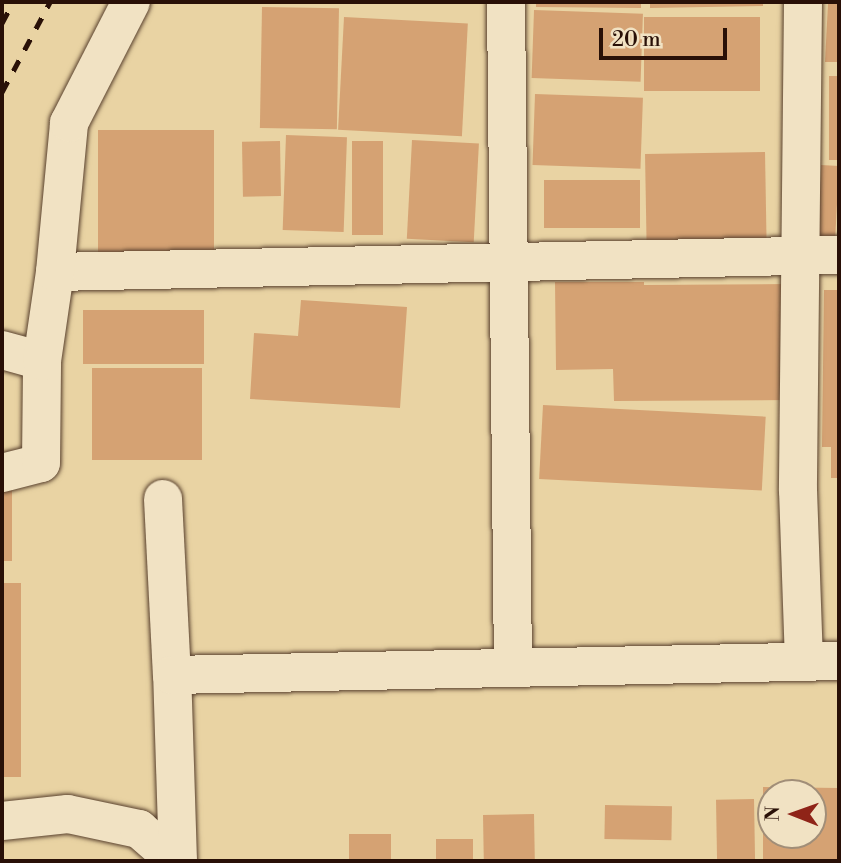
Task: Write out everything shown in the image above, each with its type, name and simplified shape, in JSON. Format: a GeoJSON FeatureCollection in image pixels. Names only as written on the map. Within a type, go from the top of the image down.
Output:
{"type":"FeatureCollection","features":[{"type":"Feature","properties":{"kind":"street"},"geometry":{"type":"LineString","coordinates":[[2,473],[41,463],[42,361],[55,272],[69,123],[131,2]]}},
{"type":"Feature","properties":{"kind":"street"},"geometry":{"type":"LineString","coordinates":[[506,2],[511,263],[513,668]]}},
{"type":"Feature","properties":{"kind":"street"},"geometry":{"type":"LineString","coordinates":[[172,675],[822,662],[798,490],[803,2]]}},
{"type":"Feature","properties":{"kind":"street"},"geometry":{"type":"LineString","coordinates":[[55,272],[839,255]]}},
{"type":"Feature","properties":{"kind":"street"},"geometry":{"type":"LineString","coordinates":[[2,350],[42,361]]}},
{"type":"Feature","properties":{"kind":"street"},"geometry":{"type":"LineString","coordinates":[[163,499],[172,675],[177,861]]}},
{"type":"Feature","properties":{"kind":"street"},"geometry":{"type":"LineString","coordinates":[[2,821],[68,814],[139,829],[177,861]]}},
{"type":"Feature","properties":{"kind":"building"},"geometry":{"type":"Polygon","coordinates":[[[536,2],[641,2],[641,8],[536,7],[536,2]]]}},
{"type":"Feature","properties":{"kind":"building"},"geometry":{"type":"Polygon","coordinates":[[[650,2],[763,2],[763,6],[650,8],[650,2]]]}},
{"type":"Feature","properties":{"kind":"building"},"geometry":{"type":"Polygon","coordinates":[[[828,4],[839,4],[839,62],[825,62],[828,4]]]}},
{"type":"Feature","properties":{"kind":"building"},"geometry":{"type":"Polygon","coordinates":[[[262,7],[339,8],[337,129],[260,128],[262,7]]]}},
{"type":"Feature","properties":{"kind":"building"},"geometry":{"type":"Polygon","coordinates":[[[534,10],[643,14],[641,82],[532,78],[534,10]]]}},
{"type":"Feature","properties":{"kind":"building"},"geometry":{"type":"Polygon","coordinates":[[[344,17],[468,23],[462,136],[338,130],[344,17]]]}},
{"type":"Feature","properties":{"kind":"building"},"geometry":{"type":"Polygon","coordinates":[[[644,17],[760,17],[760,91],[644,91],[644,17]]]}},
{"type":"Feature","properties":{"kind":"building"},"geometry":{"type":"Polygon","coordinates":[[[829,76],[839,76],[839,160],[829,160],[829,76]]]}},
{"type":"Feature","properties":{"kind":"building"},"geometry":{"type":"Polygon","coordinates":[[[535,94],[643,98],[640,169],[533,165],[535,94]]]}},
{"type":"Feature","properties":{"kind":"building"},"geometry":{"type":"Polygon","coordinates":[[[98,130],[214,130],[214,254],[98,254],[98,130]]]}},
{"type":"Feature","properties":{"kind":"building"},"geometry":{"type":"Polygon","coordinates":[[[286,135],[347,137],[344,232],[283,230],[286,135]]]}},
{"type":"Feature","properties":{"kind":"building"},"geometry":{"type":"Polygon","coordinates":[[[412,140],[479,144],[474,242],[407,239],[412,140]]]}},
{"type":"Feature","properties":{"kind":"building"},"geometry":{"type":"Polygon","coordinates":[[[280,141],[281,196],[243,197],[242,142],[280,141]]]}},
{"type":"Feature","properties":{"kind":"building"},"geometry":{"type":"Polygon","coordinates":[[[352,141],[383,141],[383,235],[352,235],[352,141]]]}},
{"type":"Feature","properties":{"kind":"building"},"geometry":{"type":"Polygon","coordinates":[[[765,152],[767,248],[647,250],[645,154],[765,152]]]}},
{"type":"Feature","properties":{"kind":"building"},"geometry":{"type":"Polygon","coordinates":[[[821,165],[839,166],[835,242],[817,241],[821,165]]]}},
{"type":"Feature","properties":{"kind":"building"},"geometry":{"type":"Polygon","coordinates":[[[544,180],[640,180],[640,228],[544,228],[544,180]]]}},
{"type":"Feature","properties":{"kind":"building"},"geometry":{"type":"Polygon","coordinates":[[[555,282],[644,282],[644,285],[787,284],[787,400],[614,401],[613,369],[556,370],[555,282]]]}},
{"type":"Feature","properties":{"kind":"building"},"geometry":{"type":"Polygon","coordinates":[[[824,290],[839,290],[839,478],[831,478],[831,447],[822,447],[824,290]]]}},
{"type":"Feature","properties":{"kind":"building"},"geometry":{"type":"Polygon","coordinates":[[[301,300],[407,307],[400,408],[250,399],[254,333],[298,336],[301,300]]]}},
{"type":"Feature","properties":{"kind":"building"},"geometry":{"type":"Polygon","coordinates":[[[83,310],[204,310],[204,364],[83,364],[83,310]]]}},
{"type":"Feature","properties":{"kind":"building"},"geometry":{"type":"Polygon","coordinates":[[[92,368],[202,368],[202,460],[92,460],[92,368]]]}},
{"type":"Feature","properties":{"kind":"building"},"geometry":{"type":"Polygon","coordinates":[[[543,405],[766,417],[762,491],[539,479],[543,405]]]}},
{"type":"Feature","properties":{"kind":"building"},"geometry":{"type":"Polygon","coordinates":[[[2,487],[12,487],[12,561],[2,561],[2,487]]]}},
{"type":"Feature","properties":{"kind":"building"},"geometry":{"type":"Polygon","coordinates":[[[2,583],[21,583],[21,777],[2,777],[2,583]]]}},
{"type":"Feature","properties":{"kind":"building"},"geometry":{"type":"Polygon","coordinates":[[[827,788],[839,788],[839,861],[763,861],[763,849],[827,849],[827,788]]]}},
{"type":"Feature","properties":{"kind":"building"},"geometry":{"type":"Polygon","coordinates":[[[754,799],[755,861],[717,861],[716,800],[754,799]]]}},
{"type":"Feature","properties":{"kind":"building"},"geometry":{"type":"Polygon","coordinates":[[[605,805],[672,806],[671,840],[604,839],[605,805]]]}},
{"type":"Feature","properties":{"kind":"building"},"geometry":{"type":"Polygon","coordinates":[[[534,814],[535,861],[484,861],[483,815],[534,814]]]}},
{"type":"Feature","properties":{"kind":"building"},"geometry":{"type":"Polygon","coordinates":[[[349,834],[391,834],[391,861],[349,861],[349,834]]]}},
{"type":"Feature","properties":{"kind":"building"},"geometry":{"type":"Polygon","coordinates":[[[436,839],[473,839],[473,861],[436,861],[436,839]]]}},
{"type":"Feature","properties":{"kind":"railway"},"geometry":{"type":"LineString","coordinates":[[2,23],[13,2]]}},
{"type":"Feature","properties":{"kind":"railway"},"geometry":{"type":"LineString","coordinates":[[2,92],[50,2]]}}]}
